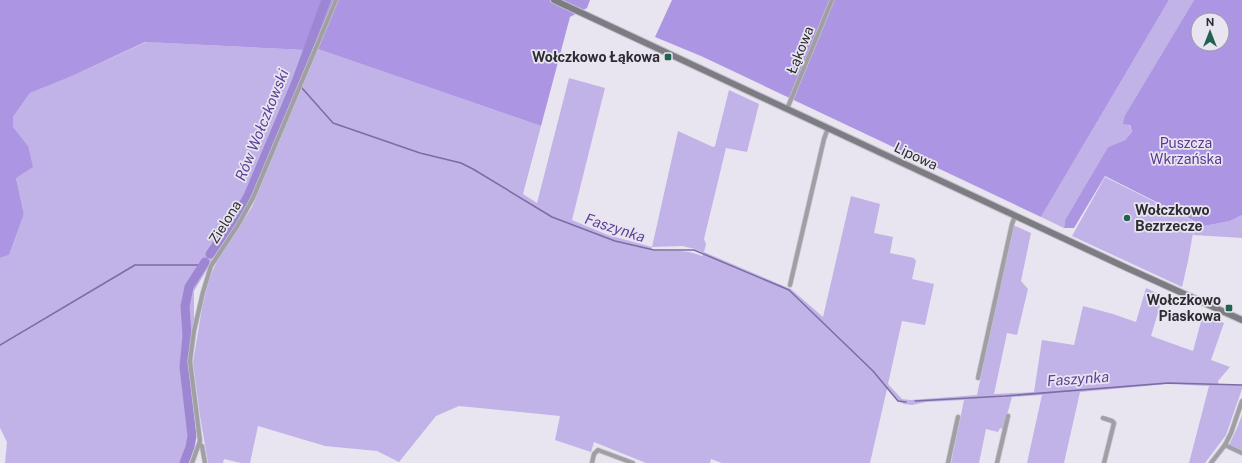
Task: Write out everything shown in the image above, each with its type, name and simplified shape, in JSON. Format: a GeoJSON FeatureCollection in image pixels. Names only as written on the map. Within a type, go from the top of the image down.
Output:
{"type":"FeatureCollection","features":[{"type":"Feature","properties":{"kind":"street","name":"Zielona"},"geometry":{"type":"LineString","coordinates":[[192,463],[200,438],[190,361],[194,331],[205,282],[214,261],[238,225],[253,198],[336,0]]}},
{"type":"Feature","properties":{"kind":"street","name":"Lipowa"},"geometry":{"type":"LineString","coordinates":[[554,0],[1156,282],[1242,320]]}},
{"type":"Feature","properties":{"kind":"street","name":"Łąkowa"},"geometry":{"type":"LineString","coordinates":[[787,109],[832,0]]}},
{"type":"Feature","properties":{"kind":"street"},"geometry":{"type":"LineString","coordinates":[[790,285],[824,139],[828,128]]}},
{"type":"Feature","properties":{"kind":"street"},"geometry":{"type":"LineString","coordinates":[[978,378],[1015,216]]}},
{"type":"Feature","properties":{"kind":"street"},"geometry":{"type":"LineString","coordinates":[[1211,463],[1231,433],[1242,401]]}},
{"type":"Feature","properties":{"kind":"street"},"geometry":{"type":"LineString","coordinates":[[997,463],[1008,416]]}},
{"type":"Feature","properties":{"kind":"street"},"geometry":{"type":"LineString","coordinates":[[948,463],[958,417]]}},
{"type":"Feature","properties":{"kind":"street"},"geometry":{"type":"LineString","coordinates":[[1103,418],[1114,423],[1104,463]]}},
{"type":"Feature","properties":{"kind":"street","name":"Zielona"},"geometry":{"type":"LineString","coordinates":[[199,444],[202,446],[205,463]]}},
{"type":"Feature","properties":{"kind":"street"},"geometry":{"type":"LineString","coordinates":[[1224,444],[1242,452]]}},
{"type":"Feature","properties":{"kind":"street"},"geometry":{"type":"LineString","coordinates":[[592,463],[594,454],[598,450],[633,463]]}},
{"type":"Feature","properties":{"kind":"shaded area"},"geometry":{"type":"Polygon","coordinates":[[[1169,0],[1194,0],[1125,115],[1132,132],[1125,140],[1108,147],[1065,220],[1064,228],[1041,217],[1169,0]]]}},
{"type":"Feature","properties":{"kind":"shaded area"},"geometry":{"type":"Polygon","coordinates":[[[146,42],[305,50],[312,47],[245,207],[194,291],[194,319],[188,360],[196,436],[187,463],[5,463],[7,442],[0,428],[0,258],[9,255],[24,214],[16,178],[28,146],[12,127],[13,117],[30,93],[70,77],[146,42]]]}},
{"type":"Feature","properties":{"kind":"shaded area"},"geometry":{"type":"Polygon","coordinates":[[[318,49],[541,126],[523,194],[537,203],[569,78],[605,88],[572,220],[608,235],[652,247],[678,131],[713,147],[715,146],[729,90],[759,104],[747,152],[726,148],[704,239],[706,244],[704,252],[791,289],[823,317],[851,196],[880,204],[874,233],[893,237],[890,253],[914,258],[916,261],[912,279],[934,284],[925,325],[902,321],[888,384],[902,399],[910,400],[977,395],[1013,225],[1031,233],[1021,281],[1028,289],[1017,335],[1007,333],[994,394],[1034,392],[1042,340],[1074,345],[1083,306],[1136,322],[1146,288],[1163,296],[1151,336],[1193,351],[1203,314],[1224,323],[1211,360],[1230,367],[1218,381],[1219,385],[1242,385],[1242,389],[1226,435],[1205,463],[1189,463],[1209,386],[1168,384],[1080,392],[1064,463],[1027,463],[1042,395],[1012,397],[1003,429],[1000,428],[998,432],[986,429],[979,463],[951,463],[964,400],[926,402],[912,405],[904,404],[898,401],[887,389],[870,463],[722,463],[711,459],[710,463],[646,463],[594,442],[591,452],[555,440],[560,416],[459,406],[436,416],[399,462],[377,451],[325,446],[258,426],[250,463],[241,463],[224,459],[223,463],[208,463],[193,362],[202,308],[209,279],[218,259],[252,207],[318,49]],[[682,246],[652,247],[651,250],[683,251],[702,256],[704,253],[682,246]]]}},
{"type":"Feature","properties":{"kind":"shaded area"},"geometry":{"type":"Polygon","coordinates":[[[1105,177],[1195,222],[1182,287],[1072,236],[1105,177]]]}},
{"type":"Feature","properties":{"kind":"shaded area"},"geometry":{"type":"Polygon","coordinates":[[[1242,215],[1242,238],[1193,235],[1196,221],[1204,226],[1230,221],[1242,215]]]}},
{"type":"Feature","properties":{"kind":"shaded area"},"geometry":{"type":"Polygon","coordinates":[[[1242,415],[1242,450],[1229,445],[1242,415]]]}},
{"type":"Feature","properties":{"kind":"green space"},"geometry":{"type":"Polygon","coordinates":[[[0,0],[590,0],[587,8],[570,17],[541,126],[312,47],[305,50],[145,42],[70,77],[30,93],[13,117],[13,127],[28,146],[33,167],[16,178],[24,214],[9,255],[0,258],[0,0]]]}},
{"type":"Feature","properties":{"kind":"green space"},"geometry":{"type":"Polygon","coordinates":[[[672,0],[1169,0],[1041,217],[701,56],[655,37],[672,0]]]}},
{"type":"Feature","properties":{"kind":"green space","name":"Puszcza Wkrzańska"},"geometry":{"type":"Polygon","coordinates":[[[1194,0],[1242,0],[1242,215],[1230,221],[1204,226],[1105,176],[1074,228],[1064,228],[1065,220],[1108,147],[1125,140],[1132,132],[1130,125],[1123,124],[1125,115],[1194,0]]]}},
{"type":"Feature","properties":{"kind":"waterway","name":"Rów Wołczkowski"},"geometry":{"type":"LineString","coordinates":[[210,254],[248,196],[296,82],[326,0]]}},
{"type":"Feature","properties":{"kind":"waterway","name":"Faszynka"},"geometry":{"type":"LineString","coordinates":[[302,88],[333,123],[420,153],[461,163],[552,217],[615,241],[654,250],[694,250],[789,290],[873,371],[898,401],[906,402]]}},
{"type":"Feature","properties":{"kind":"waterway","name":"Rów Wołczkowski"},"geometry":{"type":"LineString","coordinates":[[184,463],[190,447],[192,436],[184,367],[187,336],[185,306],[189,287],[205,262]]}},
{"type":"Feature","properties":{"kind":"waterway"},"geometry":{"type":"LineString","coordinates":[[0,345],[135,265],[203,265]]}},
{"type":"Feature","properties":{"kind":"waterway","name":"Faszynka"},"geometry":{"type":"LineString","coordinates":[[915,401],[1005,396],[1168,383],[1242,385]]}},
{"type":"Feature","properties":{"kind":"place","name":"Wołczkowo Łąkowa"},"geometry":{"type":"Point","coordinates":[668,57]}},
{"type":"Feature","properties":{"kind":"place","name":"Wołczkowo Bezrzecze"},"geometry":{"type":"Point","coordinates":[1127,218]}},
{"type":"Feature","properties":{"kind":"place","name":"Wołczkowo Piaskowa"},"geometry":{"type":"Point","coordinates":[1229,308]}}]}
